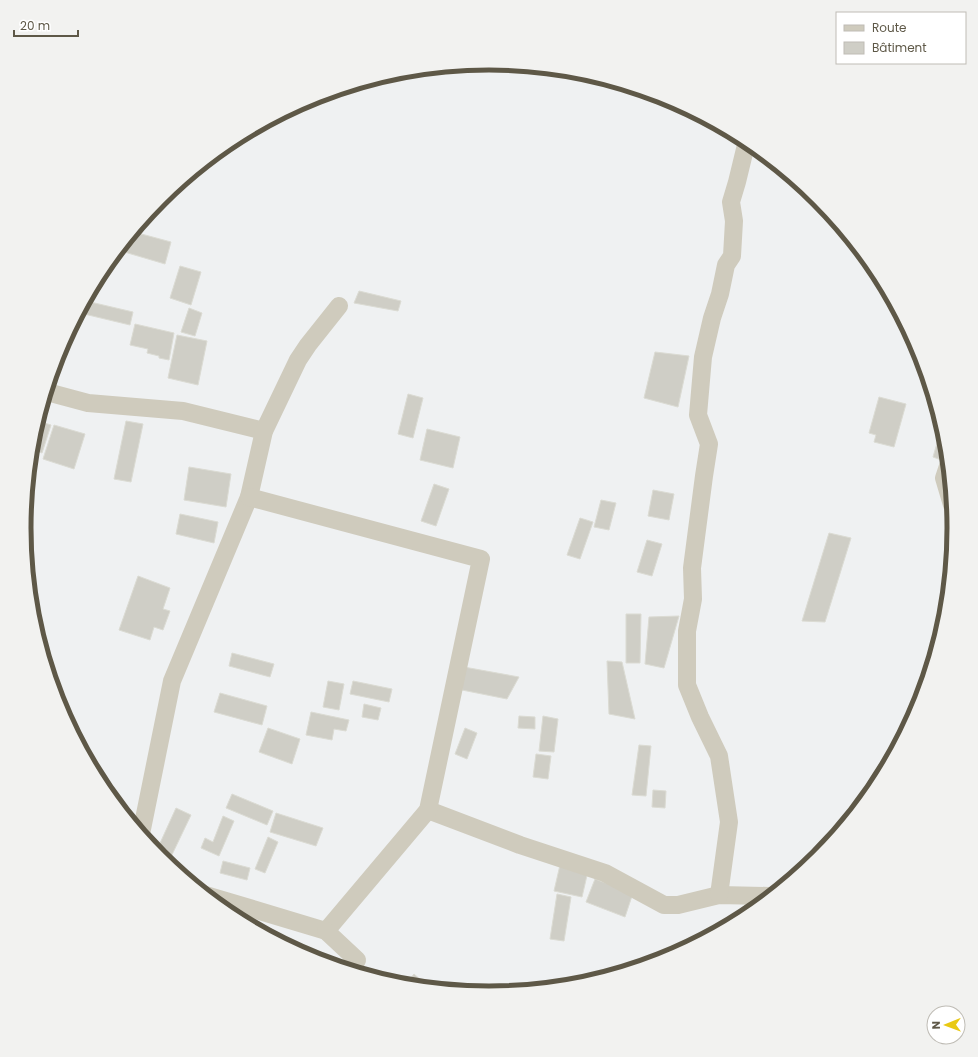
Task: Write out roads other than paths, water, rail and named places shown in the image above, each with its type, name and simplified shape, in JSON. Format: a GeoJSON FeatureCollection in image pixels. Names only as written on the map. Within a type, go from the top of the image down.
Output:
{"type":"FeatureCollection","features":[{"type":"Feature","properties":{"kind":"street"},"geometry":{"type":"LineString","coordinates":[[720,895],[729,822],[719,756],[700,717],[687,685],[687,632],[693,599],[693,560],[710,444],[698,415],[703,358],[726,265],[732,256],[734,221],[731,202],[738,182],[745,149]]}},
{"type":"Feature","properties":{"kind":"street"},"geometry":{"type":"LineString","coordinates":[[142,827],[172,681],[249,497],[264,431],[298,360],[308,344],[339,306]]}},
{"type":"Feature","properties":{"kind":"street"},"geometry":{"type":"LineString","coordinates":[[52,393],[88,403],[183,411],[264,431]]}},
{"type":"Feature","properties":{"kind":"street"},"geometry":{"type":"LineString","coordinates":[[249,497],[481,559],[428,810],[326,931]]}},
{"type":"Feature","properties":{"kind":"street"},"geometry":{"type":"LineString","coordinates":[[428,810],[520,845],[605,873],[664,905],[678,905],[720,895],[762,896]]}},
{"type":"Feature","properties":{"kind":"street"},"geometry":{"type":"LineString","coordinates":[[221,900],[326,931],[357,960],[354,966]]}}]}
